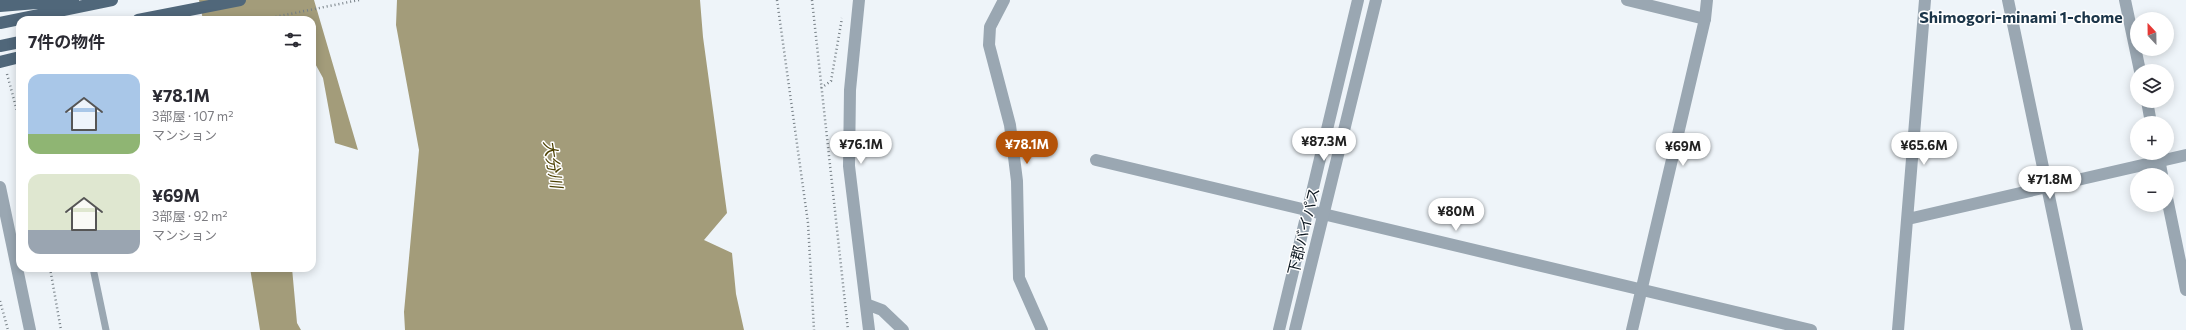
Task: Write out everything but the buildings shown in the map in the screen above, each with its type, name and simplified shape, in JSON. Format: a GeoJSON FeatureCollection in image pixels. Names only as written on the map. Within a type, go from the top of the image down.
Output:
{"type":"FeatureCollection","features":[{"type":"Feature","properties":{"kind":"main road"},"geometry":{"type":"LineString","coordinates":[[0,6],[74,0]]}},
{"type":"Feature","properties":{"kind":"main road"},"geometry":{"type":"LineString","coordinates":[[34,16],[112,0]]}},
{"type":"Feature","properties":{"kind":"main road"},"geometry":{"type":"LineString","coordinates":[[161,16],[240,0]]}},
{"type":"Feature","properties":{"kind":"main road"},"geometry":{"type":"LineString","coordinates":[[0,23],[16,20]]}},
{"type":"Feature","properties":{"kind":"main road"},"geometry":{"type":"LineString","coordinates":[[0,46],[16,43]]}},
{"type":"Feature","properties":{"kind":"main road"},"geometry":{"type":"LineString","coordinates":[[3,66],[16,59]]}},
{"type":"Feature","properties":{"kind":"street"},"geometry":{"type":"LineString","coordinates":[[859,0],[850,90],[849,166],[869,330]]}},
{"type":"Feature","properties":{"kind":"street"},"geometry":{"type":"LineString","coordinates":[[1004,0],[990,27],[988,45],[1010,125],[1017,181],[1019,278],[1042,330]]}},
{"type":"Feature","properties":{"kind":"street","name":"下郡バイパス"},"geometry":{"type":"LineString","coordinates":[[1279,330],[1358,0]]}},
{"type":"Feature","properties":{"kind":"street","name":"下郡バイパス"},"geometry":{"type":"LineString","coordinates":[[1295,330],[1376,0]]}},
{"type":"Feature","properties":{"kind":"street"},"geometry":{"type":"LineString","coordinates":[[1627,0],[1705,19]]}},
{"type":"Feature","properties":{"kind":"street"},"geometry":{"type":"LineString","coordinates":[[1632,330],[1705,19],[1707,0]]}},
{"type":"Feature","properties":{"kind":"street"},"geometry":{"type":"LineString","coordinates":[[1898,330],[1925,0]]}},
{"type":"Feature","properties":{"kind":"street"},"geometry":{"type":"LineString","coordinates":[[2008,0],[2077,330]]}},
{"type":"Feature","properties":{"kind":"street"},"geometry":{"type":"LineString","coordinates":[[2125,0],[2139,64]]}},
{"type":"Feature","properties":{"kind":"street"},"geometry":{"type":"LineString","coordinates":[[2174,156],[2186,155]]}},
{"type":"Feature","properties":{"kind":"street"},"geometry":{"type":"LineString","coordinates":[[1096,160],[1309,209],[1811,330]]}},
{"type":"Feature","properties":{"kind":"street"},"geometry":{"type":"LineString","coordinates":[[1908,219],[2048,188],[2148,160]]}},
{"type":"Feature","properties":{"kind":"street"},"geometry":{"type":"LineString","coordinates":[[0,187],[5,224],[16,271]]}},
{"type":"Feature","properties":{"kind":"street"},"geometry":{"type":"LineString","coordinates":[[2170,212],[2186,290]]}},
{"type":"Feature","properties":{"kind":"street"},"geometry":{"type":"LineString","coordinates":[[16,272],[30,330]]}},
{"type":"Feature","properties":{"kind":"street"},"geometry":{"type":"LineString","coordinates":[[866,304],[882,310],[903,330]]}},
{"type":"Feature","properties":{"kind":"lane"},"geometry":{"type":"LineString","coordinates":[[30,0],[34,16]]}},
{"type":"Feature","properties":{"kind":"lane"},"geometry":{"type":"LineString","coordinates":[[93,272],[106,330]]}},
{"type":"Feature","properties":{"kind":"path"},"geometry":{"type":"LineString","coordinates":[[280,16],[359,0]]}},
{"type":"Feature","properties":{"kind":"path"},"geometry":{"type":"LineString","coordinates":[[777,0],[808,223],[814,330]]}},
{"type":"Feature","properties":{"kind":"path"},"geometry":{"type":"LineString","coordinates":[[812,0],[848,330]]}},
{"type":"Feature","properties":{"kind":"path"},"geometry":{"type":"LineString","coordinates":[[821,88],[831,81],[842,15]]}},
{"type":"Feature","properties":{"kind":"path"},"geometry":{"type":"LineString","coordinates":[[3,66],[16,109]]}},
{"type":"Feature","properties":{"kind":"path"},"geometry":{"type":"LineString","coordinates":[[51,272],[61,330]]}},
{"type":"Feature","properties":{"kind":"path"},"geometry":{"type":"LineString","coordinates":[[0,302],[8,330]]}},
{"type":"Feature","properties":{"kind":"water"},"geometry":{"type":"Polygon","coordinates":[[[199,0],[314,0],[358,150],[335,143],[323,78],[316,65],[316,16],[202,16],[199,0]]]}},
{"type":"Feature","properties":{"kind":"water","name":"大分川"},"geometry":{"type":"Polygon","coordinates":[[[397,0],[700,0],[703,37],[727,213],[704,240],[732,253],[736,294],[744,330],[405,330],[404,312],[419,150],[396,25],[397,0]]]}},
{"type":"Feature","properties":{"kind":"water"},"geometry":{"type":"Polygon","coordinates":[[[251,272],[292,272],[297,323],[301,330],[260,330],[251,272]]]}},
{"type":"Feature","properties":{"kind":"district","name":"Shimogori-minami 1-chome"},"geometry":{"type":"Point","coordinates":[2021,16]}}]}
